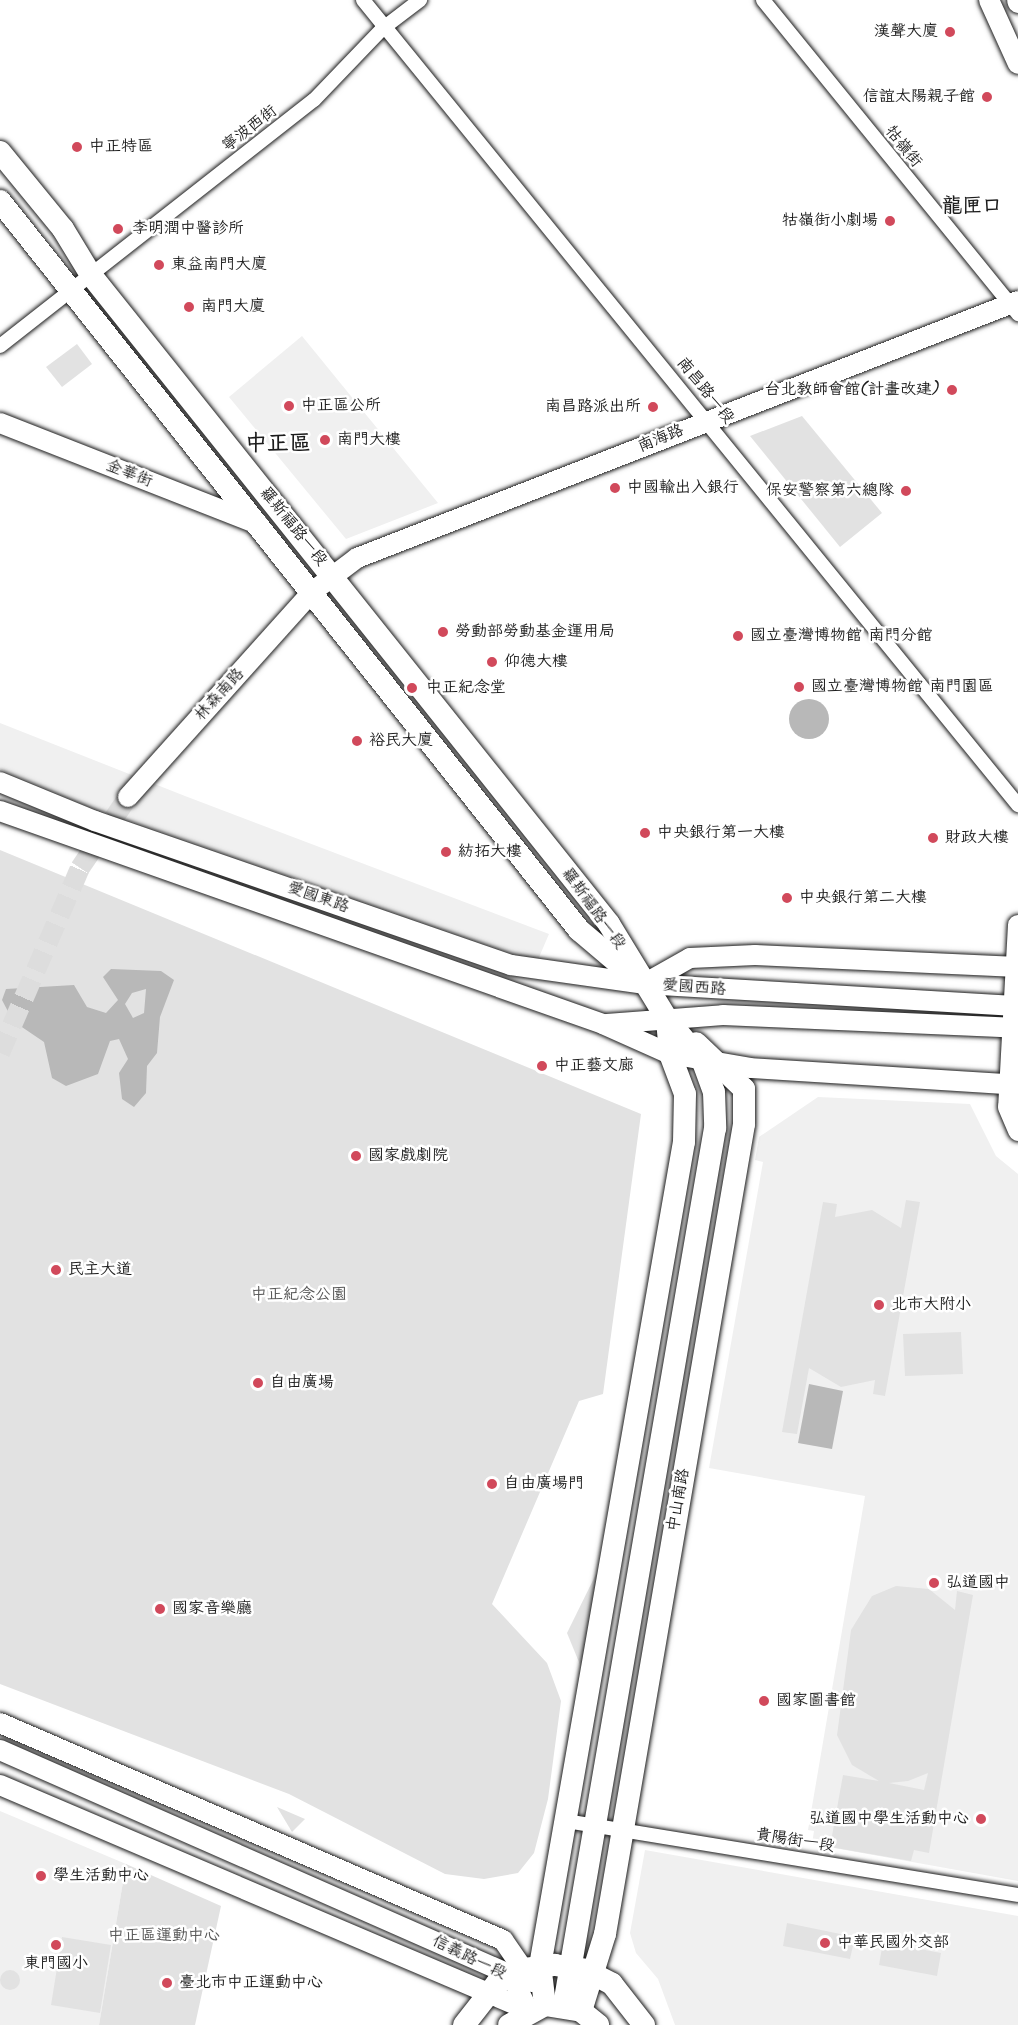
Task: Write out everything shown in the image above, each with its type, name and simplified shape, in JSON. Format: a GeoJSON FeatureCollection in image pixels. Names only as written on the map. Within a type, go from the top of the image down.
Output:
{"type":"FeatureCollection","features":[{"type":"Feature","properties":{"kind":"main road","name":"羅斯福路一段"},"geometry":{"type":"LineString","coordinates":[[0,152],[63,229],[76,255],[91,275],[609,924],[644,984]]}},
{"type":"Feature","properties":{"kind":"main road"},"geometry":{"type":"LineString","coordinates":[[0,172],[54,238],[76,255]]}},
{"type":"Feature","properties":{"kind":"main road","name":"羅斯福路一段"},"geometry":{"type":"LineString","coordinates":[[0,201],[579,930],[644,984]]}},
{"type":"Feature","properties":{"kind":"main road","name":"中山南路"},"geometry":{"type":"LineString","coordinates":[[563,2011],[595,1975],[623,1830],[744,1124],[744,1089],[712,1063],[667,1019],[644,984]]}},
{"type":"Feature","properties":{"kind":"main road","name":"中山南路"},"geometry":{"type":"LineString","coordinates":[[563,2011],[525,1970],[566,1821],[684,1142],[685,1094],[670,1054],[667,1019]]}},
{"type":"Feature","properties":{"kind":"main road","name":"中山南路"},"geometry":{"type":"LineString","coordinates":[[563,2011],[715,1128],[712,1063]]}},
{"type":"Feature","properties":{"kind":"main road"},"geometry":{"type":"LineString","coordinates":[[464,2025],[486,1993],[525,1970],[570,1966],[595,1975],[623,1994],[644,2025]]}},
{"type":"Feature","properties":{"kind":"main road"},"geometry":{"type":"LineString","coordinates":[[510,2025],[563,2011]]}},
{"type":"Feature","properties":{"kind":"street","name":"南昌路一段"},"geometry":{"type":"LineString","coordinates":[[363,0],[382,29],[467,123],[1018,805]]}},
{"type":"Feature","properties":{"kind":"street","name":"寧波西街"},"geometry":{"type":"LineString","coordinates":[[0,346],[314,100],[382,29],[420,0]]}},
{"type":"Feature","properties":{"kind":"street","name":"牯嶺街"},"geometry":{"type":"LineString","coordinates":[[763,0],[1015,306]]}},
{"type":"Feature","properties":{"kind":"street"},"geometry":{"type":"LineString","coordinates":[[989,0],[1018,64]]}},
{"type":"Feature","properties":{"kind":"street","name":"南海路"},"geometry":{"type":"LineString","coordinates":[[312,592],[357,558],[706,418],[1015,306]]}},
{"type":"Feature","properties":{"kind":"street","name":"金華街"},"geometry":{"type":"LineString","coordinates":[[0,423],[258,524]]}},
{"type":"Feature","properties":{"kind":"street","name":"林森南路"},"geometry":{"type":"LineString","coordinates":[[128,796],[312,592]]}},
{"type":"Feature","properties":{"kind":"street","name":"愛國東路"},"geometry":{"type":"LineString","coordinates":[[0,782],[95,821],[511,965],[644,984]]}},
{"type":"Feature","properties":{"kind":"street","name":"愛國東路"},"geometry":{"type":"LineString","coordinates":[[0,810],[603,1024],[670,1054],[712,1063]]}},
{"type":"Feature","properties":{"kind":"street"},"geometry":{"type":"LineString","coordinates":[[1018,926],[1013,1084],[1008,1107],[1018,1131]]}},
{"type":"Feature","properties":{"kind":"street","name":"愛國西路"},"geometry":{"type":"LineString","coordinates":[[644,984],[690,958],[744,955],[1016,966]]}},
{"type":"Feature","properties":{"kind":"street","name":"愛國西路"},"geometry":{"type":"LineString","coordinates":[[644,984],[1015,1006]]}},
{"type":"Feature","properties":{"kind":"street","name":"愛國西路"},"geometry":{"type":"LineString","coordinates":[[667,1019],[723,1015],[1015,1028]]}},
{"type":"Feature","properties":{"kind":"street","name":"愛國東路"},"geometry":{"type":"LineString","coordinates":[[603,1024],[667,1019]]}},
{"type":"Feature","properties":{"kind":"street"},"geometry":{"type":"LineString","coordinates":[[712,1063],[1013,1084]]}},
{"type":"Feature","properties":{"kind":"street","name":"信義路一段"},"geometry":{"type":"LineString","coordinates":[[0,1723],[503,1940],[525,1970],[563,2011]]}},
{"type":"Feature","properties":{"kind":"street","name":"信義路一段"},"geometry":{"type":"LineString","coordinates":[[0,1750],[248,1860],[525,1970]]}},
{"type":"Feature","properties":{"kind":"street","name":"信義路一段"},"geometry":{"type":"LineString","coordinates":[[0,1785],[486,1993],[563,2011]]}},
{"type":"Feature","properties":{"kind":"street"},"geometry":{"type":"LineString","coordinates":[[224,1820],[226,1834],[248,1860]]}},
{"type":"Feature","properties":{"kind":"street","name":"貴陽街一段"},"geometry":{"type":"LineString","coordinates":[[566,1821],[1018,1894]]}},
{"type":"Feature","properties":{"kind":"shaded area","name":"南門大樓"},"geometry":{"type":"Polygon","coordinates":[[[302,336],[438,503],[346,539],[229,397],[302,336]]]}},
{"type":"Feature","properties":{"kind":"shaded area"},"geometry":{"type":"Polygon","coordinates":[[[809,699],[823,705],[829,719],[823,733],[809,739],[795,733],[789,719],[795,705],[809,699]]]}},
{"type":"Feature","properties":{"kind":"shaded area"},"geometry":{"type":"Polygon","coordinates":[[[0,723],[549,934],[537,962],[87,806],[0,769],[0,723]]]}},
{"type":"Feature","properties":{"kind":"shaded area"},"geometry":{"type":"Polygon","coordinates":[[[111,969],[161,971],[174,980],[160,1017],[157,1053],[147,1066],[146,1093],[134,1107],[122,1099],[119,1073],[128,1059],[119,1039],[110,1041],[98,1074],[66,1086],[52,1078],[44,1042],[13,1021],[2,1000],[6,989],[74,985],[87,1007],[106,1013],[118,1000],[103,977],[111,969]],[[146,989],[132,993],[125,1004],[133,1018],[144,1013],[146,989]]]}},
{"type":"Feature","properties":{"kind":"shaded area"},"geometry":{"type":"Polygon","coordinates":[[[818,1097],[970,1104],[996,1156],[1018,1174],[1018,1881],[812,1844],[814,1831],[808,1830],[865,1496],[709,1468],[763,1162],[755,1160],[759,1137],[818,1097]]]}},
{"type":"Feature","properties":{"kind":"shaded area"},"geometry":{"type":"Polygon","coordinates":[[[809,1384],[843,1391],[832,1449],[798,1443],[809,1384]]]}},
{"type":"Feature","properties":{"kind":"shaded area","name":"東門國小"},"geometry":{"type":"Polygon","coordinates":[[[0,1811],[126,1864],[99,2025],[0,2025],[0,1811]]]}},
{"type":"Feature","properties":{"kind":"shaded area","name":"中華民國外交部"},"geometry":{"type":"Polygon","coordinates":[[[645,1850],[1018,1916],[1018,2025],[675,2025],[658,1979],[636,1953],[630,1933],[645,1850]]]}},
{"type":"Feature","properties":{"kind":"green space"},"geometry":{"type":"Polygon","coordinates":[[[77,344],[92,364],[62,387],[46,367],[77,344]]]}},
{"type":"Feature","properties":{"kind":"green space"},"geometry":{"type":"Polygon","coordinates":[[[802,416],[882,513],[840,547],[750,436],[802,416]]]}},
{"type":"Feature","properties":{"kind":"green space","name":"中正紀念公園"},"geometry":{"type":"Polygon","coordinates":[[[0,850],[641,1114],[603,1394],[579,1401],[492,1604],[547,1663],[561,1701],[548,1799],[534,1853],[518,1873],[484,1879],[445,1874],[289,1794],[0,1684],[0,850]]]}},
{"type":"Feature","properties":{"kind":"green space"},"geometry":{"type":"Polygon","coordinates":[[[906,1200],[920,1202],[885,1396],[873,1394],[875,1380],[841,1387],[809,1368],[797,1434],[782,1432],[823,1202],[837,1204],[835,1217],[872,1210],[901,1228],[906,1200]]]}},
{"type":"Feature","properties":{"kind":"green space"},"geometry":{"type":"Polygon","coordinates":[[[961,1332],[963,1374],[905,1376],[903,1334],[961,1332]]]}},
{"type":"Feature","properties":{"kind":"green space"},"geometry":{"type":"Polygon","coordinates":[[[598,1570],[600,1573],[581,1667],[567,1633],[598,1570]]]}},
{"type":"Feature","properties":{"kind":"green space"},"geometry":{"type":"Polygon","coordinates":[[[896,1586],[929,1589],[955,1610],[957,1591],[973,1595],[929,1853],[914,1850],[911,1861],[830,1847],[843,1775],[879,1781],[852,1765],[837,1735],[851,1630],[872,1596],[896,1586]],[[928,1773],[908,1781],[889,1783],[924,1790],[928,1773]]]}},
{"type":"Feature","properties":{"kind":"green space"},"geometry":{"type":"Polygon","coordinates":[[[277,1807],[305,1819],[292,1832],[277,1807]]]}},
{"type":"Feature","properties":{"kind":"green space","name":"中正區運動中心"},"geometry":{"type":"Polygon","coordinates":[[[126,1864],[221,1906],[195,2025],[99,2025],[126,1864]]]}},
{"type":"Feature","properties":{"kind":"green space"},"geometry":{"type":"Polygon","coordinates":[[[787,1923],[855,1937],[850,1959],[783,1946],[787,1923]]]}},
{"type":"Feature","properties":{"kind":"green space"},"geometry":{"type":"Polygon","coordinates":[[[62,1937],[111,1945],[100,2013],[51,2005],[62,1937]]]}},
{"type":"Feature","properties":{"kind":"green space"},"geometry":{"type":"Polygon","coordinates":[[[883,1942],[941,1953],[937,1976],[879,1965],[883,1942]]]}},
{"type":"Feature","properties":{"kind":"green space"},"geometry":{"type":"Polygon","coordinates":[[[10,1970],[17,1973],[20,1980],[17,1987],[10,1990],[3,1987],[0,1980],[3,1973],[10,1970]]]}},
{"type":"Feature","properties":{"kind":"tunnel"},"geometry":{"type":"LineString","coordinates":[[0,1053],[80,868],[128,797]]}},
{"type":"Feature","properties":{"kind":"place","name":"漢聲大廈"},"geometry":{"type":"Point","coordinates":[950,32]}},
{"type":"Feature","properties":{"kind":"place","name":"信誼太陽親子館"},"geometry":{"type":"Point","coordinates":[987,97]}},
{"type":"Feature","properties":{"kind":"place","name":"中正特區"},"geometry":{"type":"Point","coordinates":[77,147]}},
{"type":"Feature","properties":{"kind":"place","name":"牯嶺街小劇場"},"geometry":{"type":"Point","coordinates":[890,221]}},
{"type":"Feature","properties":{"kind":"place","name":"李明潤中醫診所"},"geometry":{"type":"Point","coordinates":[118,229]}},
{"type":"Feature","properties":{"kind":"place","name":"東益南門大廈"},"geometry":{"type":"Point","coordinates":[159,265]}},
{"type":"Feature","properties":{"kind":"place","name":"南門大廈"},"geometry":{"type":"Point","coordinates":[189,307]}},
{"type":"Feature","properties":{"kind":"place","name":"台北教師會館(計畫改建)"},"geometry":{"type":"Point","coordinates":[952,390]}},
{"type":"Feature","properties":{"kind":"place","name":"中正區公所"},"geometry":{"type":"Point","coordinates":[289,406]}},
{"type":"Feature","properties":{"kind":"place","name":"南昌路派出所"},"geometry":{"type":"Point","coordinates":[653,407]}},
{"type":"Feature","properties":{"kind":"place","name":"南門大樓"},"geometry":{"type":"Point","coordinates":[325,440]}},
{"type":"Feature","properties":{"kind":"place","name":"中國輸出入銀行"},"geometry":{"type":"Point","coordinates":[615,488]}},
{"type":"Feature","properties":{"kind":"place","name":"保安警察第六總隊"},"geometry":{"type":"Point","coordinates":[906,491]}},
{"type":"Feature","properties":{"kind":"place","name":"勞動部勞動基金運用局"},"geometry":{"type":"Point","coordinates":[443,632]}},
{"type":"Feature","properties":{"kind":"place","name":"國立臺灣博物館 南門分館"},"geometry":{"type":"Point","coordinates":[738,636]}},
{"type":"Feature","properties":{"kind":"place","name":"仰德大樓"},"geometry":{"type":"Point","coordinates":[492,662]}},
{"type":"Feature","properties":{"kind":"place","name":"國立臺灣博物館 南門園區"},"geometry":{"type":"Point","coordinates":[799,687]}},
{"type":"Feature","properties":{"kind":"place","name":"中正紀念堂"},"geometry":{"type":"Point","coordinates":[412,688]}},
{"type":"Feature","properties":{"kind":"place","name":"裕民大廈"},"geometry":{"type":"Point","coordinates":[357,741]}},
{"type":"Feature","properties":{"kind":"place","name":"中央銀行第一大樓"},"geometry":{"type":"Point","coordinates":[645,833]}},
{"type":"Feature","properties":{"kind":"place","name":"財政大樓"},"geometry":{"type":"Point","coordinates":[933,838]}},
{"type":"Feature","properties":{"kind":"place","name":"紡拓大樓"},"geometry":{"type":"Point","coordinates":[446,852]}},
{"type":"Feature","properties":{"kind":"place","name":"中央銀行第二大樓"},"geometry":{"type":"Point","coordinates":[787,898]}},
{"type":"Feature","properties":{"kind":"place","name":"中正藝文廊"},"geometry":{"type":"Point","coordinates":[542,1066]}},
{"type":"Feature","properties":{"kind":"place","name":"國家戲劇院"},"geometry":{"type":"Point","coordinates":[356,1156]}},
{"type":"Feature","properties":{"kind":"place","name":"民主大道"},"geometry":{"type":"Point","coordinates":[56,1270]}},
{"type":"Feature","properties":{"kind":"place","name":"北市大附小"},"geometry":{"type":"Point","coordinates":[879,1305]}},
{"type":"Feature","properties":{"kind":"place","name":"自由廣場"},"geometry":{"type":"Point","coordinates":[258,1383]}},
{"type":"Feature","properties":{"kind":"place","name":"自由廣場門"},"geometry":{"type":"Point","coordinates":[492,1484]}},
{"type":"Feature","properties":{"kind":"place","name":"弘道國中"},"geometry":{"type":"Point","coordinates":[934,1583]}},
{"type":"Feature","properties":{"kind":"place","name":"國家音樂廳"},"geometry":{"type":"Point","coordinates":[160,1609]}},
{"type":"Feature","properties":{"kind":"place","name":"國家圖書館"},"geometry":{"type":"Point","coordinates":[764,1701]}},
{"type":"Feature","properties":{"kind":"place","name":"弘道國中學生活動中心"},"geometry":{"type":"Point","coordinates":[981,1819]}},
{"type":"Feature","properties":{"kind":"place","name":"學生活動中心"},"geometry":{"type":"Point","coordinates":[41,1876]}},
{"type":"Feature","properties":{"kind":"place","name":"中華民國外交部"},"geometry":{"type":"Point","coordinates":[825,1943]}},
{"type":"Feature","properties":{"kind":"place","name":"東門國小"},"geometry":{"type":"Point","coordinates":[56,1945]}},
{"type":"Feature","properties":{"kind":"place","name":"臺北市中正運動中心"},"geometry":{"type":"Point","coordinates":[167,1983]}},
{"type":"Feature","properties":{"kind":"district","name":"龍匣口"},"geometry":{"type":"Point","coordinates":[972,207]}},
{"type":"Feature","properties":{"kind":"district","name":"中正區"},"geometry":{"type":"Point","coordinates":[278,445]}}]}
